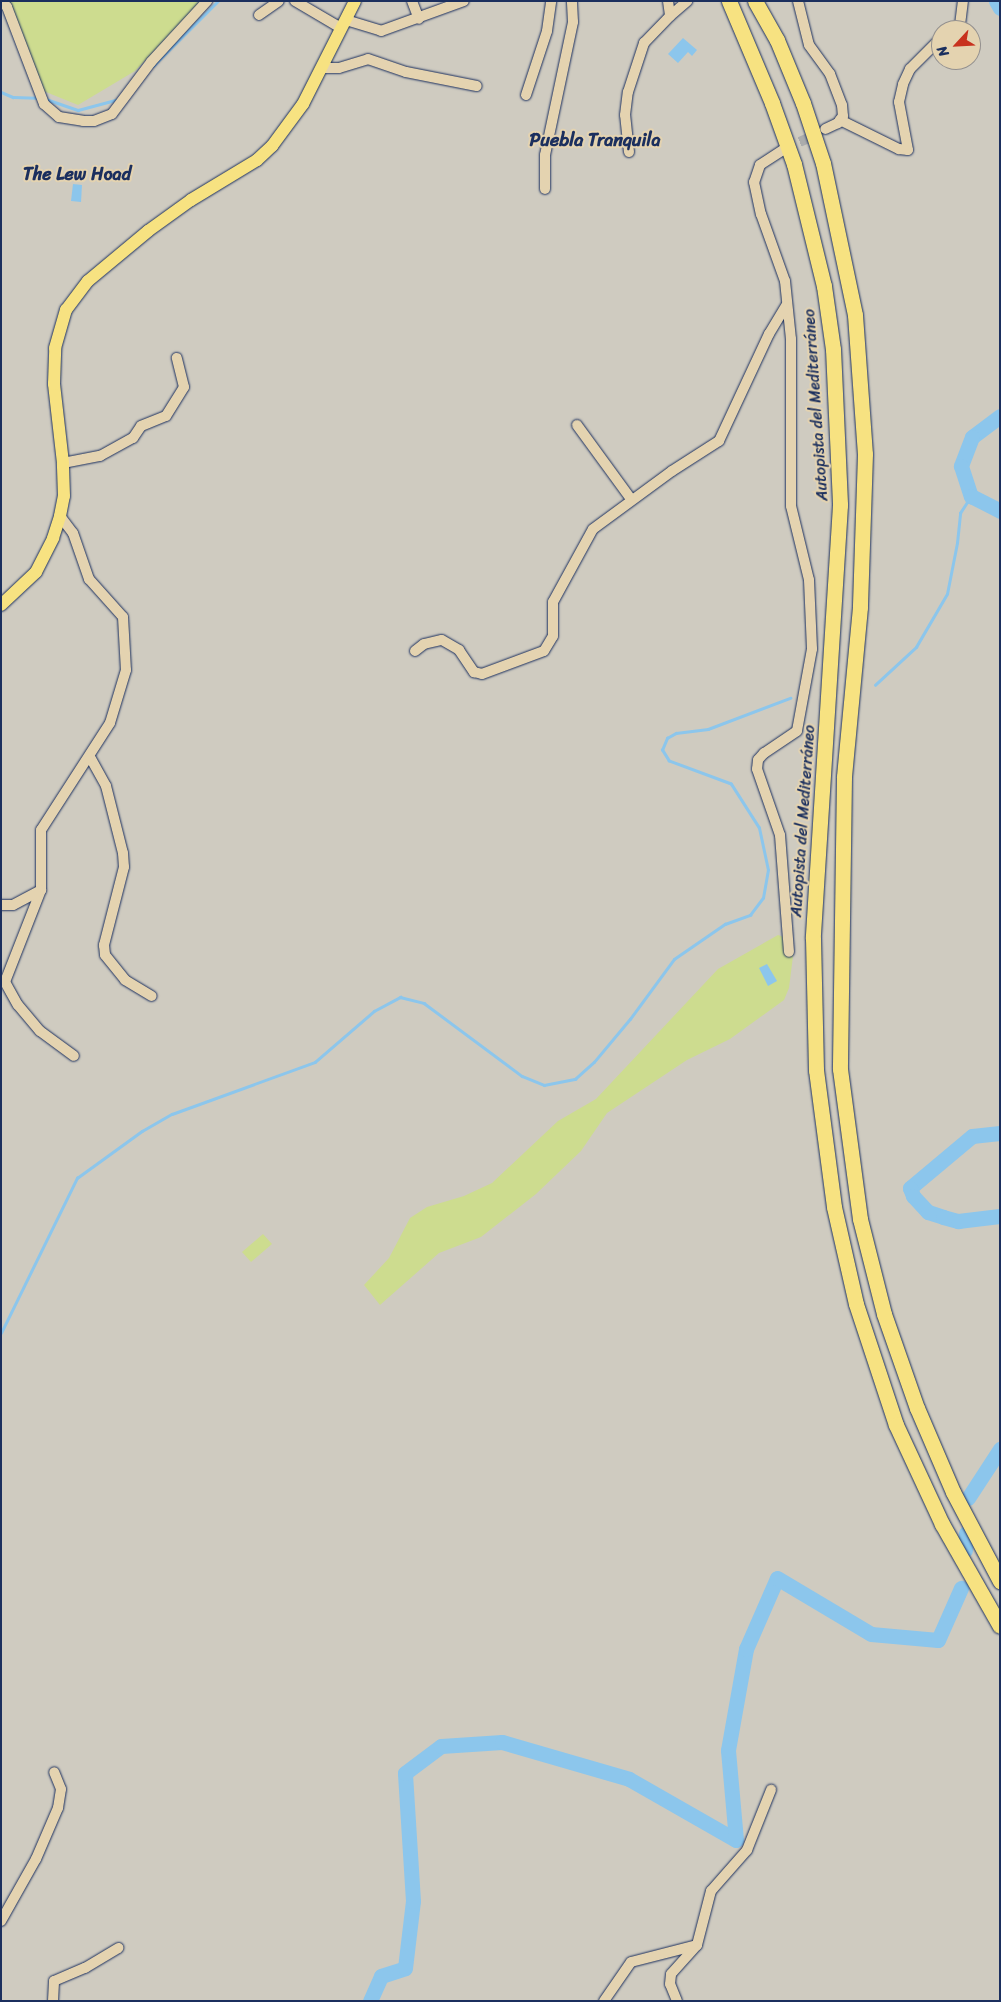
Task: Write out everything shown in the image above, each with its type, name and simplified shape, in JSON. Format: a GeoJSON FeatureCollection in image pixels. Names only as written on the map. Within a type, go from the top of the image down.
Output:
{"type":"FeatureCollection","features":[{"type":"Feature","properties":{"kind":"highway"},"geometry":{"type":"LineString","coordinates":[[719,1],[746,40]]}},
{"type":"Feature","properties":{"kind":"highway","name":"Autopista del Mediterráneo"},"geometry":{"type":"LineString","coordinates":[[729,1],[772,103],[798,182],[824,286],[833,349],[840,505],[813,938],[816,1070],[834,1207],[856,1304],[896,1425],[942,1524],[1000,1626]]}},
{"type":"Feature","properties":{"kind":"highway"},"geometry":{"type":"LineString","coordinates":[[755,1],[777,40]]}},
{"type":"Feature","properties":{"kind":"highway"},"geometry":{"type":"LineString","coordinates":[[764,1],[777,40],[803,103],[835,215],[855,315],[865,454],[860,607],[844,777],[840,1069],[860,1219],[884,1314],[917,1408],[952,1492],[1000,1581]]}},
{"type":"Feature","properties":{"kind":"main road"},"geometry":{"type":"LineString","coordinates":[[1,605],[36,572],[53,538],[60,516],[64,496],[63,463],[54,384],[55,348],[66,310],[75,295],[148,231],[191,200],[262,155],[287,128],[321,68],[355,1]]}},
{"type":"Feature","properties":{"kind":"street"},"geometry":{"type":"LineString","coordinates":[[2,1],[7,7],[33,82],[44,104],[60,117],[89,121],[112,114],[151,62],[207,1]]}},
{"type":"Feature","properties":{"kind":"street"},"geometry":{"type":"LineString","coordinates":[[259,15],[279,1]]}},
{"type":"Feature","properties":{"kind":"street"},"geometry":{"type":"LineString","coordinates":[[295,1],[344,24],[381,31],[419,19],[464,1]]}},
{"type":"Feature","properties":{"kind":"street"},"geometry":{"type":"LineString","coordinates":[[412,1],[419,19]]}},
{"type":"Feature","properties":{"kind":"street"},"geometry":{"type":"LineString","coordinates":[[526,95],[547,31],[550,1]]}},
{"type":"Feature","properties":{"kind":"street"},"geometry":{"type":"LineString","coordinates":[[545,189],[545,155],[573,22],[572,1]]}},
{"type":"Feature","properties":{"kind":"street"},"geometry":{"type":"LineString","coordinates":[[668,1],[670,16]]}},
{"type":"Feature","properties":{"kind":"street"},"geometry":{"type":"LineString","coordinates":[[798,1],[809,45],[838,90],[842,105],[840,120],[826,129]]}},
{"type":"Feature","properties":{"kind":"street"},"geometry":{"type":"LineString","coordinates":[[961,20],[963,1]]}},
{"type":"Feature","properties":{"kind":"street"},"geometry":{"type":"LineString","coordinates":[[629,152],[626,116],[628,92],[644,43],[653,30],[685,4]]}},
{"type":"Feature","properties":{"kind":"street"},"geometry":{"type":"LineString","coordinates":[[840,120],[891,145],[908,150],[899,102],[903,84],[910,68],[931,48]]}},
{"type":"Feature","properties":{"kind":"street"},"geometry":{"type":"LineString","coordinates":[[321,68],[339,68],[368,59],[406,72],[477,86]]}},
{"type":"Feature","properties":{"kind":"street"},"geometry":{"type":"LineString","coordinates":[[786,148],[760,165],[754,182],[761,214],[785,281],[791,339],[792,506],[809,580],[812,649],[797,731],[764,753],[757,769],[780,836],[790,952]]}},
{"type":"Feature","properties":{"kind":"street"},"geometry":{"type":"LineString","coordinates":[[415,651],[424,644],[442,640],[458,650],[474,672],[482,674],[537,656],[549,645],[553,636],[553,602],[593,529],[631,499],[718,441],[769,334],[787,304]]}},
{"type":"Feature","properties":{"kind":"street"},"geometry":{"type":"LineString","coordinates":[[63,463],[100,456],[133,438],[141,426],[166,416],[184,387],[177,358]]}},
{"type":"Feature","properties":{"kind":"street"},"geometry":{"type":"LineString","coordinates":[[577,426],[631,499]]}},
{"type":"Feature","properties":{"kind":"street"},"geometry":{"type":"LineString","coordinates":[[60,516],[73,533],[89,579],[118,608],[126,627],[126,670],[120,698],[110,723],[90,757],[71,780],[42,830],[40,890],[3,981],[18,1005],[40,1031],[74,1056]]}},
{"type":"Feature","properties":{"kind":"street"},"geometry":{"type":"LineString","coordinates":[[90,757],[106,786],[123,853],[124,867],[104,945],[105,955],[125,980],[152,996]]}},
{"type":"Feature","properties":{"kind":"street"},"geometry":{"type":"LineString","coordinates":[[1,905],[13,905],[40,890]]}},
{"type":"Feature","properties":{"kind":"street"},"geometry":{"type":"LineString","coordinates":[[1,1921],[36,1860],[58,1808],[62,1789],[54,1772]]}},
{"type":"Feature","properties":{"kind":"street"},"geometry":{"type":"LineString","coordinates":[[677,2001],[670,1984],[671,1974],[697,1946],[711,1891],[747,1850],[771,1790]]}},
{"type":"Feature","properties":{"kind":"street"},"geometry":{"type":"LineString","coordinates":[[604,2001],[630,1962],[697,1946]]}},
{"type":"Feature","properties":{"kind":"street"},"geometry":{"type":"LineString","coordinates":[[53,2001],[54,1981],[85,1968],[118,1948]]}},
{"type":"Feature","properties":{"kind":"green space"},"geometry":{"type":"Polygon","coordinates":[[[7,1],[202,1],[135,71],[78,105],[41,90],[7,1]]]}},
{"type":"Feature","properties":{"kind":"green space"},"geometry":{"type":"Polygon","coordinates":[[[778,935],[787,938],[794,948],[789,988],[784,1000],[730,1039],[687,1060],[607,1113],[581,1151],[536,1194],[481,1237],[439,1253],[380,1305],[364,1285],[389,1258],[410,1218],[427,1207],[464,1196],[492,1183],[558,1121],[596,1099],[718,969],[778,935]]]}},
{"type":"Feature","properties":{"kind":"green space"},"geometry":{"type":"Polygon","coordinates":[[[263,1234],[272,1244],[251,1262],[242,1252],[263,1234]]]}},
{"type":"Feature","properties":{"kind":"water"},"geometry":{"type":"Polygon","coordinates":[[[683,38],[697,50],[692,56],[688,52],[678,63],[668,54],[683,38]]]}},
{"type":"Feature","properties":{"kind":"water"},"geometry":{"type":"Polygon","coordinates":[[[73,184],[82,185],[81,202],[71,201],[73,184]]]}},
{"type":"Feature","properties":{"kind":"water"},"geometry":{"type":"Polygon","coordinates":[[[767,964],[777,981],[768,986],[759,968],[767,964]]]}},
{"type":"Feature","properties":{"kind":"waterway"},"geometry":{"type":"LineString","coordinates":[[153,66],[218,1]]}},
{"type":"Feature","properties":{"kind":"waterway"},"geometry":{"type":"LineString","coordinates":[[996,1],[1000,8]]}},
{"type":"Feature","properties":{"kind":"waterway"},"geometry":{"type":"LineString","coordinates":[[1,92],[13,97],[36,98]]}},
{"type":"Feature","properties":{"kind":"waterway"},"geometry":{"type":"LineString","coordinates":[[46,99],[78,110],[119,99]]}},
{"type":"Feature","properties":{"kind":"waterway"},"geometry":{"type":"LineString","coordinates":[[1000,416],[972,437],[961,466],[971,496],[1000,511]]}},
{"type":"Feature","properties":{"kind":"waterway"},"geometry":{"type":"LineString","coordinates":[[875,685],[916,647],[947,594],[957,543],[960,513],[971,496]]}},
{"type":"Feature","properties":{"kind":"waterway"},"geometry":{"type":"LineString","coordinates":[[1,1333],[77,1178],[142,1131],[172,1114],[315,1062],[374,1011],[400,997],[424,1003],[522,1076],[544,1085],[575,1079],[594,1062],[630,1019],[674,959],[725,924],[750,915],[763,898],[768,870],[759,828],[731,784],[669,761],[662,750],[667,738],[676,733],[708,729],[790,698]]}},
{"type":"Feature","properties":{"kind":"waterway"},"geometry":{"type":"LineString","coordinates":[[1000,1133],[972,1136],[910,1188],[913,1196],[928,1212],[943,1217],[958,1221],[1000,1216]]}},
{"type":"Feature","properties":{"kind":"waterway"},"geometry":{"type":"LineString","coordinates":[[968,1498],[1000,1449]]}},
{"type":"Feature","properties":{"kind":"waterway"},"geometry":{"type":"LineString","coordinates":[[965,1550],[966,1533]]}},
{"type":"Feature","properties":{"kind":"waterway"},"geometry":{"type":"LineString","coordinates":[[370,2001],[381,1976],[405,1968],[413,1901],[405,1773],[441,1746],[502,1742],[629,1779],[736,1840],[728,1750],[746,1649],[777,1578],[871,1634],[938,1640],[961,1588]]}},
{"type":"Feature","properties":{"kind":"tunnel"},"geometry":{"type":"LineString","coordinates":[[786,148],[819,133]]}},
{"type":"Feature","properties":{"kind":"district","name":"Puebla Tranquila"},"geometry":{"type":"Point","coordinates":[595,140]}},
{"type":"Feature","properties":{"kind":"district","name":"The Lew Hoad"},"geometry":{"type":"Point","coordinates":[77,174]}}]}
